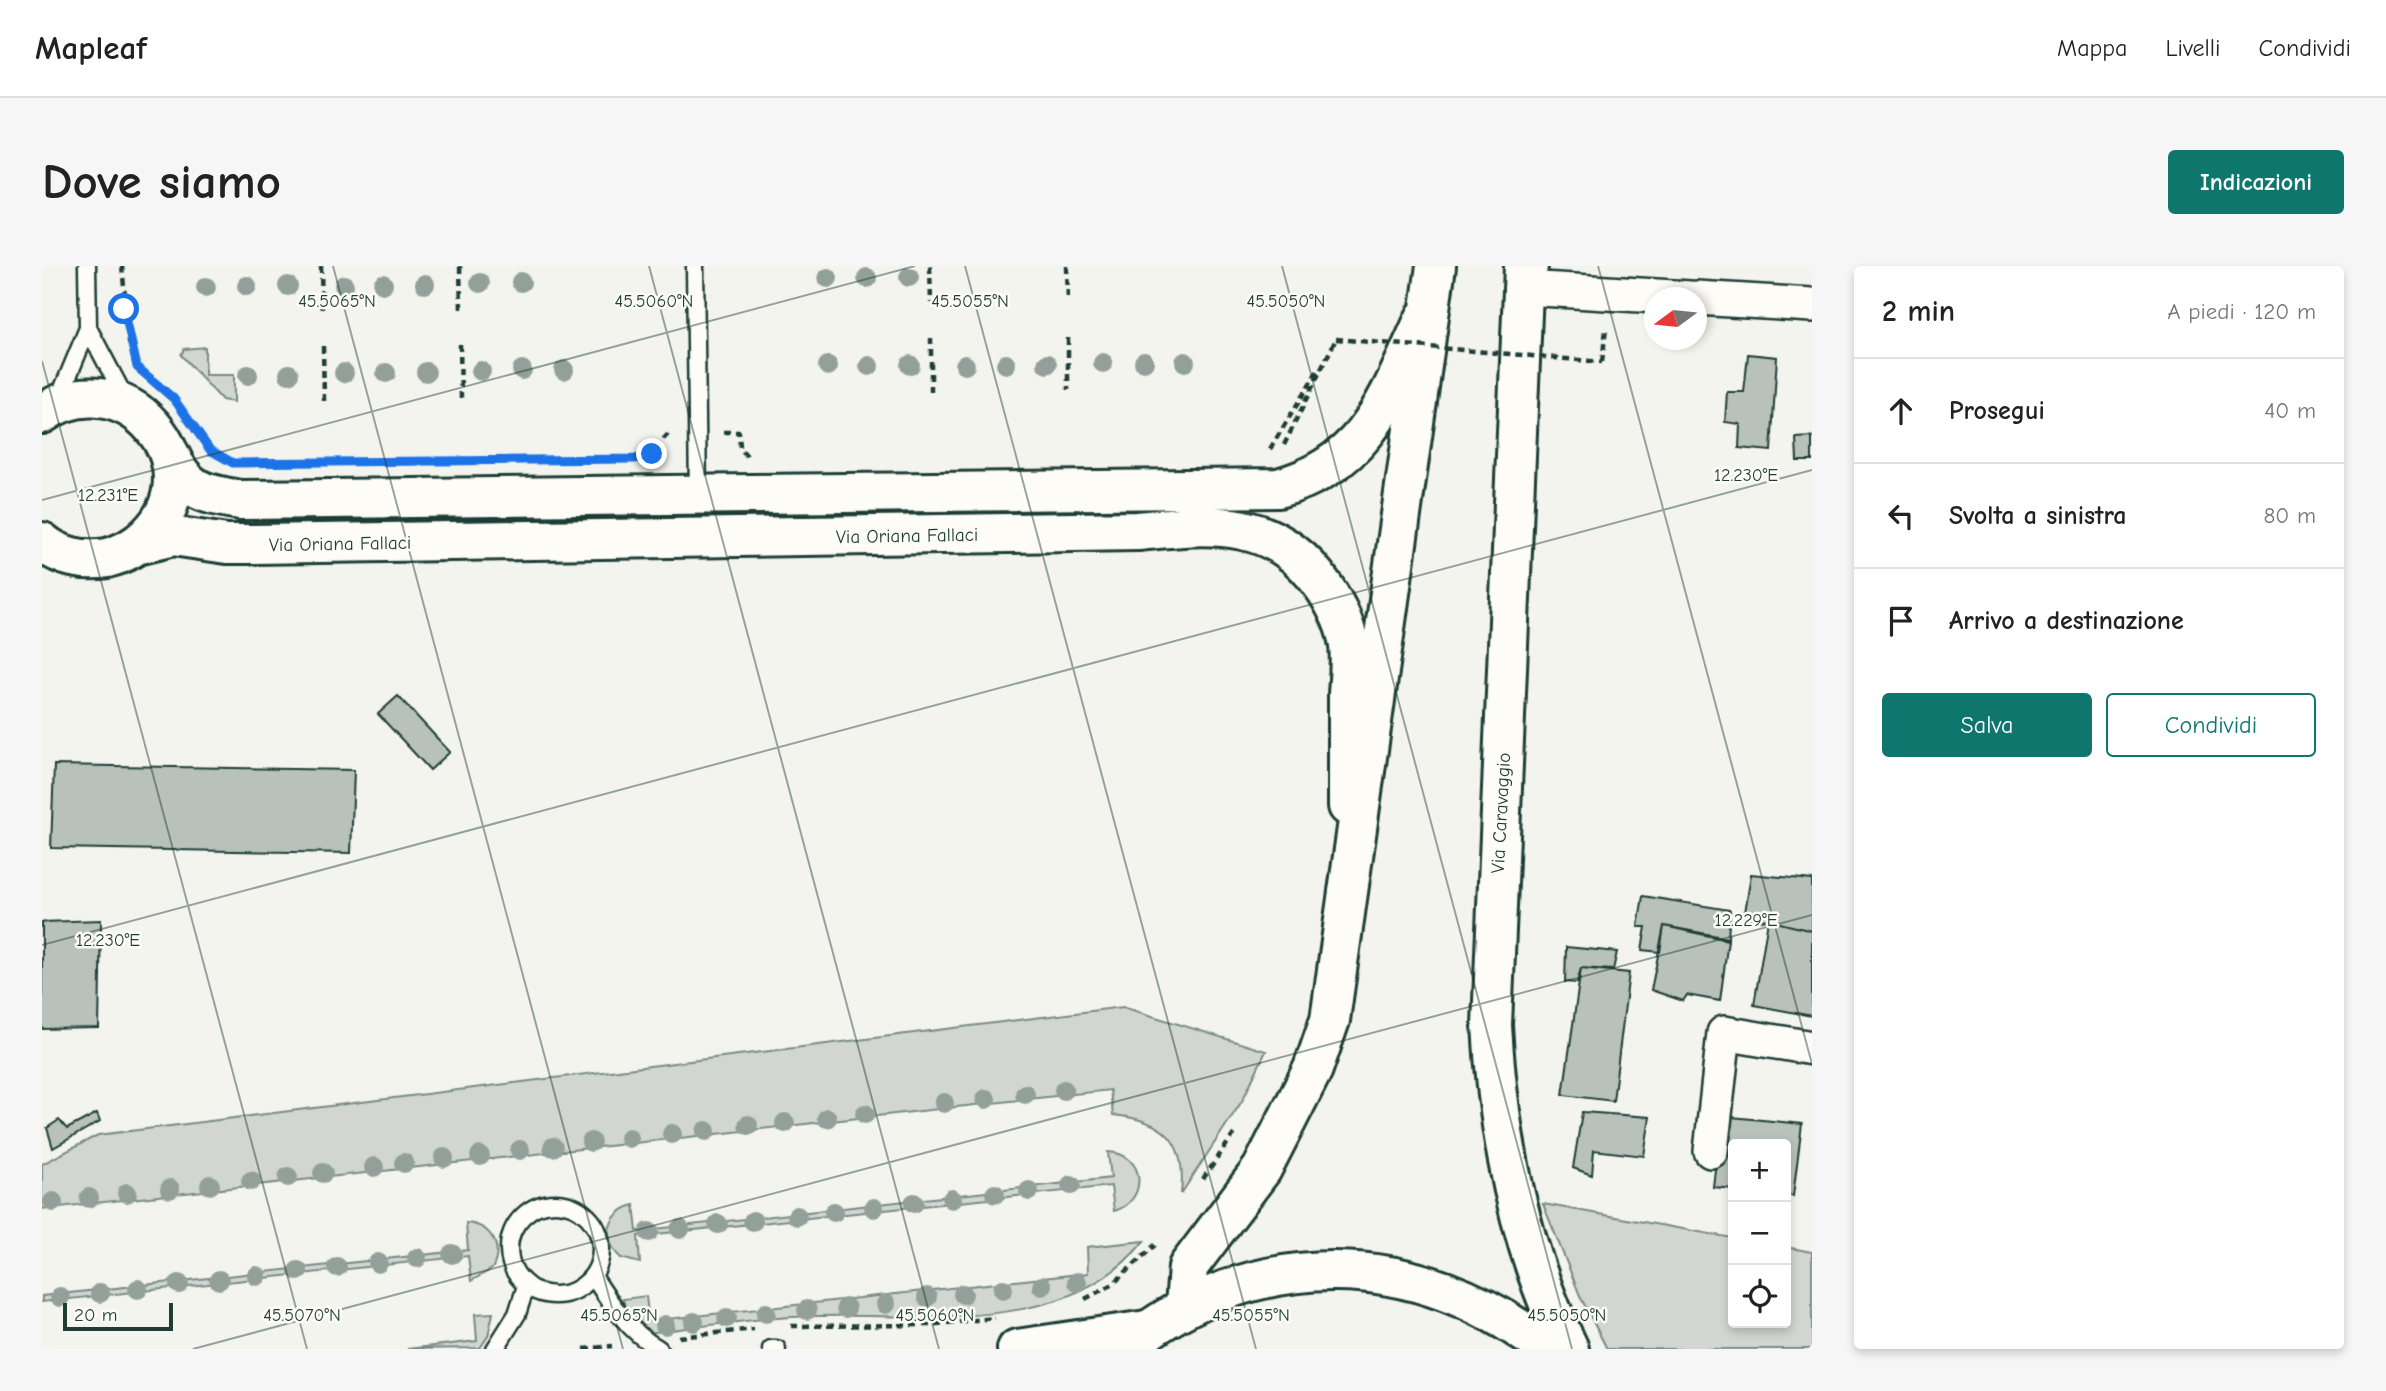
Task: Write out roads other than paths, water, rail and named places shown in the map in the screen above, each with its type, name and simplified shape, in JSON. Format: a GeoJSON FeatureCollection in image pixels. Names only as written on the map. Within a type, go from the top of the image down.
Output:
{"type":"FeatureCollection","features":[{"type":"Feature","properties":{"kind":"street"},"geometry":{"type":"LineString","coordinates":[[1185,1306],[1188,1267],[1262,1169],[1313,1069],[1330,1020],[1436,266]]}},
{"type":"Feature","properties":{"kind":"street"},"geometry":{"type":"LineString","coordinates":[[1525,273],[1644,291]]}},
{"type":"Feature","properties":{"kind":"street","name":"Via Caravaggio"},"geometry":{"type":"LineString","coordinates":[[1525,273],[1492,1025],[1495,1089],[1503,1139],[1530,1244],[1546,1294],[1569,1349]]}},
{"type":"Feature","properties":{"kind":"street"},"geometry":{"type":"LineString","coordinates":[[1707,299],[1812,304]]}},
{"type":"Feature","properties":{"kind":"street"},"geometry":{"type":"LineString","coordinates":[[49,409],[79,397],[105,397],[130,407],[146,418],[160,435],[179,476],[191,488],[240,500],[1278,488],[1307,481],[1328,469],[1370,428],[1388,399],[1431,304]]}},
{"type":"Feature","properties":{"kind":"street"},"geometry":{"type":"LineString","coordinates":[[140,544],[158,525],[169,503],[173,479],[169,453]]}},
{"type":"Feature","properties":{"kind":"street","name":"Via Oriana Fallaci"},"geometry":{"type":"LineString","coordinates":[[52,559],[94,560],[119,555],[140,544],[173,536],[227,544],[254,544],[1138,531],[1202,525],[1259,533],[1289,548],[1309,567],[1337,608],[1349,646],[1347,912]]}},
{"type":"Feature","properties":{"kind":"street"},"geometry":{"type":"LineString","coordinates":[[1711,1151],[1724,1033],[1812,1048]]}},
{"type":"Feature","properties":{"kind":"street"},"geometry":{"type":"LineString","coordinates":[[1010,1333],[1135,1340],[1185,1306],[1231,1287],[1280,1275],[1330,1270],[1380,1273],[1429,1284],[1476,1302],[1519,1327],[1547,1349]]}},
{"type":"Feature","properties":{"kind":"lane"},"geometry":{"type":"LineString","coordinates":[[49,409],[69,380],[88,328],[87,266]]}},
{"type":"Feature","properties":{"kind":"lane"},"geometry":{"type":"LineString","coordinates":[[695,266],[698,494]]}},
{"type":"Feature","properties":{"kind":"lane"},"geometry":{"type":"LineString","coordinates":[[88,328],[130,407]]}},
{"type":"Feature","properties":{"kind":"lane"},"geometry":{"type":"LineString","coordinates":[[548,1203],[563,1203],[578,1209],[590,1219],[598,1232],[601,1247],[593,1276],[569,1294],[539,1293],[526,1286],[515,1275],[508,1245],[521,1217],[548,1203]]}},
{"type":"Feature","properties":{"kind":"lane"},"geometry":{"type":"LineString","coordinates":[[593,1276],[612,1307],[653,1346]]}},
{"type":"Feature","properties":{"kind":"lane"},"geometry":{"type":"LineString","coordinates":[[495,1349],[517,1314],[526,1286]]}},
{"type":"Feature","properties":{"kind":"lane"},"geometry":{"type":"LineString","coordinates":[[771,1349],[777,1349]]}}]}
